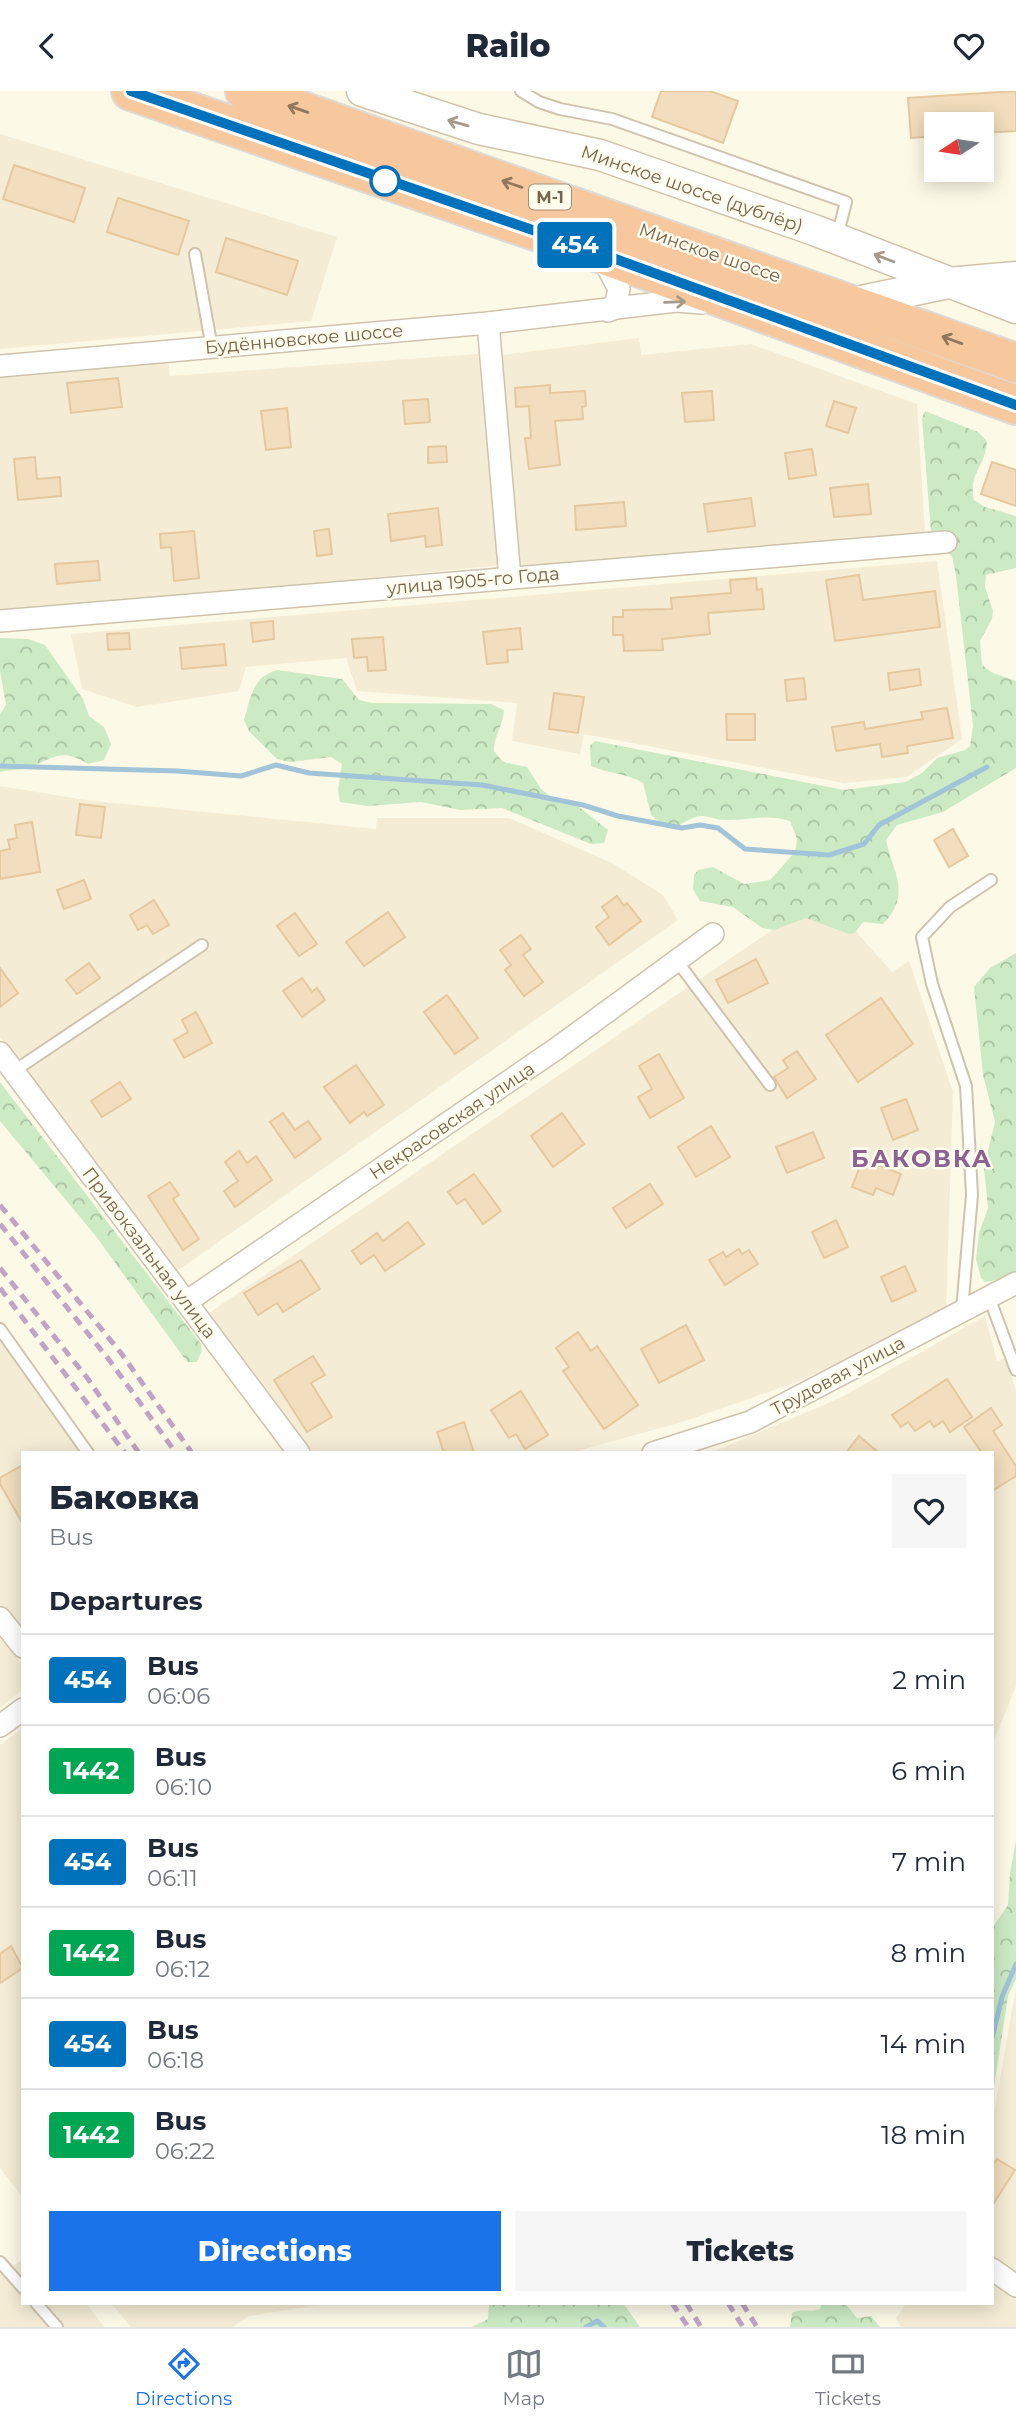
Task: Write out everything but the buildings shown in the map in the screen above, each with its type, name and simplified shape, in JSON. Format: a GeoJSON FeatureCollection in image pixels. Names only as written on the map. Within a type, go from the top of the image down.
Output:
{"type":"FeatureCollection","features":[{"type":"Feature","properties":{"kind":"highway","name":"Минское шоссе"},"geometry":{"type":"LineString","coordinates":[[131,91],[599,253],[1016,405]]}},
{"type":"Feature","properties":{"kind":"highway","name":"Минское шоссе"},"geometry":{"type":"LineString","coordinates":[[245,91],[1016,363]]}},
{"type":"Feature","properties":{"kind":"main road","name":"Минское шоссе (дублёр)"},"geometry":{"type":"LineString","coordinates":[[362,91],[479,129],[600,155],[836,239],[1016,308]]}},
{"type":"Feature","properties":{"kind":"main road"},"geometry":{"type":"LineString","coordinates":[[748,306],[854,304],[948,283],[1016,277]]}},
{"type":"Feature","properties":{"kind":"street"},"geometry":{"type":"LineString","coordinates":[[599,253],[619,289],[618,301],[608,311]]}},
{"type":"Feature","properties":{"kind":"street","name":"Будённовское шоссе"},"geometry":{"type":"LineString","coordinates":[[0,366],[488,323],[676,301],[748,306]]}},
{"type":"Feature","properties":{"kind":"street"},"geometry":{"type":"LineString","coordinates":[[488,323],[510,578]]}},
{"type":"Feature","properties":{"kind":"street","name":"улица 1905-го Года"},"geometry":{"type":"LineString","coordinates":[[0,621],[946,541]]}},
{"type":"Feature","properties":{"kind":"street","name":"Некрасовская улица"},"geometry":{"type":"LineString","coordinates":[[186,1302],[556,1049],[713,934]]}},
{"type":"Feature","properties":{"kind":"street","name":"Привокзальная улица"},"geometry":{"type":"LineString","coordinates":[[0,1053],[298,1451]]}},
{"type":"Feature","properties":{"kind":"street","name":"Трудовая улица"},"geometry":{"type":"LineString","coordinates":[[666,1451],[706,1445],[1016,1283]]}},
{"type":"Feature","properties":{"kind":"street"},"geometry":{"type":"LineString","coordinates":[[0,1618],[21,1644]]}},
{"type":"Feature","properties":{"kind":"street"},"geometry":{"type":"LineString","coordinates":[[0,1726],[21,1710]]}},
{"type":"Feature","properties":{"kind":"street"},"geometry":{"type":"LineString","coordinates":[[994,2270],[1016,2286]]}},
{"type":"Feature","properties":{"kind":"lane"},"geometry":{"type":"LineString","coordinates":[[521,91],[612,119],[846,202],[836,239]]}},
{"type":"Feature","properties":{"kind":"lane"},"geometry":{"type":"LineString","coordinates":[[195,254],[212,348]]}},
{"type":"Feature","properties":{"kind":"lane"},"geometry":{"type":"LineString","coordinates":[[962,1310],[972,1195],[966,1086],[932,984],[922,937],[950,907],[991,880]]}},
{"type":"Feature","properties":{"kind":"lane"},"geometry":{"type":"LineString","coordinates":[[14,1072],[202,946]]}},
{"type":"Feature","properties":{"kind":"lane"},"geometry":{"type":"LineString","coordinates":[[677,961],[770,1085]]}},
{"type":"Feature","properties":{"kind":"lane"},"geometry":{"type":"LineString","coordinates":[[989,1297],[1016,1370]]}},
{"type":"Feature","properties":{"kind":"lane"},"geometry":{"type":"LineString","coordinates":[[0,1329],[87,1451]]}},
{"type":"Feature","properties":{"kind":"lane"},"geometry":{"type":"LineString","coordinates":[[0,2262],[21,2286]]}},
{"type":"Feature","properties":{"kind":"lane"},"geometry":{"type":"LineString","coordinates":[[38,2305],[57,2327]]}},
{"type":"Feature","properties":{"kind":"shaded area"},"geometry":{"type":"Polygon","coordinates":[[[0,134],[337,237],[311,321],[0,349],[0,134]]]}},
{"type":"Feature","properties":{"kind":"shaded area"},"geometry":{"type":"Polygon","coordinates":[[[639,338],[641,355],[751,344],[917,404],[925,534],[519,567],[501,355],[639,338]]]}},
{"type":"Feature","properties":{"kind":"shaded area"},"geometry":{"type":"Polygon","coordinates":[[[478,354],[501,565],[306,584],[305,589],[0,616],[0,375],[168,360],[170,376],[478,354]]]}},
{"type":"Feature","properties":{"kind":"shaded area"},"geometry":{"type":"Polygon","coordinates":[[[937,561],[962,739],[907,777],[844,783],[584,734],[580,754],[512,741],[517,703],[357,691],[346,658],[246,667],[239,691],[137,707],[82,689],[71,634],[937,561]]]}},
{"type":"Feature","properties":{"kind":"shaded area"},"geometry":{"type":"Polygon","coordinates":[[[0,786],[85,800],[376,829],[377,818],[509,818],[612,863],[663,895],[678,920],[177,1271],[0,1037],[0,786]]]}},
{"type":"Feature","properties":{"kind":"shaded area"},"geometry":{"type":"Polygon","coordinates":[[[806,907],[844,918],[892,972],[909,961],[953,1092],[946,1313],[794,1383],[682,1422],[577,1451],[311,1451],[209,1313],[806,907]]]}},
{"type":"Feature","properties":{"kind":"shaded area"},"geometry":{"type":"Polygon","coordinates":[[[985,1316],[997,1361],[1006,1358],[1016,1391],[1016,1686],[994,1740],[994,1451],[715,1451],[840,1398],[985,1316]]]}},
{"type":"Feature","properties":{"kind":"shaded area"},"geometry":{"type":"Polygon","coordinates":[[[0,1339],[81,1451],[21,1451],[21,1636],[0,1608],[0,1339]]]}},
{"type":"Feature","properties":{"kind":"shaded area"},"geometry":{"type":"Polygon","coordinates":[[[0,1636],[21,1662],[21,1691],[0,1708],[0,1636]]]}},
{"type":"Feature","properties":{"kind":"shaded area"},"geometry":{"type":"Polygon","coordinates":[[[21,1729],[21,2195],[0,2168],[0,1745],[21,1729]]]}},
{"type":"Feature","properties":{"kind":"shaded area"},"geometry":{"type":"Polygon","coordinates":[[[1016,1988],[1016,2276],[994,2260],[994,2113],[1016,1988]]]}},
{"type":"Feature","properties":{"kind":"shaded area"},"geometry":{"type":"Polygon","coordinates":[[[21,2260],[21,2305],[88,2305],[104,2327],[0,2327],[0,2275],[21,2260]]]}},
{"type":"Feature","properties":{"kind":"shaded area"},"geometry":{"type":"Polygon","coordinates":[[[994,2280],[1016,2297],[1016,2327],[901,2327],[896,2318],[906,2305],[994,2305],[994,2280]]]}},
{"type":"Feature","properties":{"kind":"shaded area"},"geometry":{"type":"Polygon","coordinates":[[[113,2305],[318,2305],[249,2316],[232,2327],[131,2327],[113,2305]]]}},
{"type":"Feature","properties":{"kind":"green space"},"geometry":{"type":"Polygon","coordinates":[[[925,411],[978,432],[987,441],[973,484],[974,500],[985,507],[1016,516],[1016,568],[986,575],[985,587],[993,611],[992,619],[980,641],[982,665],[993,673],[1016,681],[1016,768],[943,812],[897,825],[886,840],[899,893],[892,913],[883,924],[863,922],[855,933],[849,934],[806,918],[774,930],[762,928],[733,907],[700,901],[693,889],[694,875],[698,870],[713,867],[744,884],[770,880],[795,852],[797,839],[790,821],[765,817],[724,820],[702,816],[667,828],[651,815],[643,783],[591,766],[590,746],[595,741],[844,790],[905,782],[922,773],[937,758],[970,746],[973,726],[956,576],[952,556],[936,545],[931,532],[922,418],[925,411]]]}},
{"type":"Feature","properties":{"kind":"green space"},"geometry":{"type":"Polygon","coordinates":[[[0,638],[28,639],[45,645],[83,699],[89,716],[104,727],[111,744],[104,760],[88,764],[77,758],[61,755],[23,769],[0,772],[0,714],[6,705],[0,671],[0,638]]]}},
{"type":"Feature","properties":{"kind":"green space"},"geometry":{"type":"Polygon","coordinates":[[[277,670],[342,679],[359,700],[372,703],[491,704],[504,710],[494,751],[503,762],[527,767],[542,790],[553,798],[578,806],[608,830],[604,843],[591,844],[502,808],[460,810],[421,802],[368,806],[340,802],[338,790],[342,764],[331,757],[290,762],[277,759],[249,731],[244,720],[254,689],[262,678],[277,670]]]}},
{"type":"Feature","properties":{"kind":"green space"},"geometry":{"type":"Polygon","coordinates":[[[1016,953],[1016,1271],[1006,1278],[985,1282],[981,1278],[976,1259],[979,1233],[988,1208],[984,1167],[995,1122],[983,1075],[974,987],[990,968],[1016,953]]]}},
{"type":"Feature","properties":{"kind":"green space"},"geometry":{"type":"Polygon","coordinates":[[[0,1082],[201,1344],[202,1350],[197,1362],[187,1362],[95,1235],[0,1121],[0,1082]]]}},
{"type":"Feature","properties":{"kind":"green space"},"geometry":{"type":"Polygon","coordinates":[[[1016,1840],[1016,1979],[1008,1996],[994,2086],[994,1925],[1008,1905],[1016,1840]]]}},
{"type":"Feature","properties":{"kind":"green space"},"geometry":{"type":"Polygon","coordinates":[[[489,2305],[624,2305],[640,2327],[472,2327],[488,2319],[489,2305]]]}},
{"type":"Feature","properties":{"kind":"green space"},"geometry":{"type":"Polygon","coordinates":[[[821,2305],[847,2305],[857,2318],[871,2316],[880,2327],[790,2327],[792,2313],[820,2309],[821,2305]]]}},
{"type":"Feature","properties":{"kind":"waterway"},"geometry":{"type":"LineString","coordinates":[[0,766],[177,771],[241,776],[276,765],[309,773],[482,785],[682,828],[700,825],[718,828],[745,849],[829,855],[864,844],[879,825],[987,767]]}},
{"type":"Feature","properties":{"kind":"waterway"},"geometry":{"type":"LineString","coordinates":[[994,2030],[1002,1997],[1016,1964]]}},
{"type":"Feature","properties":{"kind":"waterway"},"geometry":{"type":"LineString","coordinates":[[586,2327],[597,2321],[604,2327]]}},
{"type":"Feature","properties":{"kind":"railway"},"geometry":{"type":"LineString","coordinates":[[0,1205],[121,1353],[191,1451]]}},
{"type":"Feature","properties":{"kind":"railway"},"geometry":{"type":"LineString","coordinates":[[0,1224],[110,1361],[175,1451]]}},
{"type":"Feature","properties":{"kind":"railway"},"geometry":{"type":"LineString","coordinates":[[0,1268],[88,1379],[138,1451]]}},
{"type":"Feature","properties":{"kind":"railway"},"geometry":{"type":"LineString","coordinates":[[0,1288],[123,1451]]}},
{"type":"Feature","properties":{"kind":"railway"},"geometry":{"type":"LineString","coordinates":[[673,2305],[688,2327]]}},
{"type":"Feature","properties":{"kind":"railway"},"geometry":{"type":"LineString","coordinates":[[687,2305],[701,2327]]}},
{"type":"Feature","properties":{"kind":"railway"},"geometry":{"type":"LineString","coordinates":[[729,2305],[743,2327]]}},
{"type":"Feature","properties":{"kind":"railway"},"geometry":{"type":"LineString","coordinates":[[743,2305],[757,2327]]}},
{"type":"Feature","properties":{"kind":"bus line","name":"454"},"geometry":{"type":"LineString","coordinates":[[131,91],[599,253],[1016,405]]}},
{"type":"Feature","properties":{"kind":"district","name":"БАКОВКА"},"geometry":{"type":"Point","coordinates":[922,1158]}}]}
